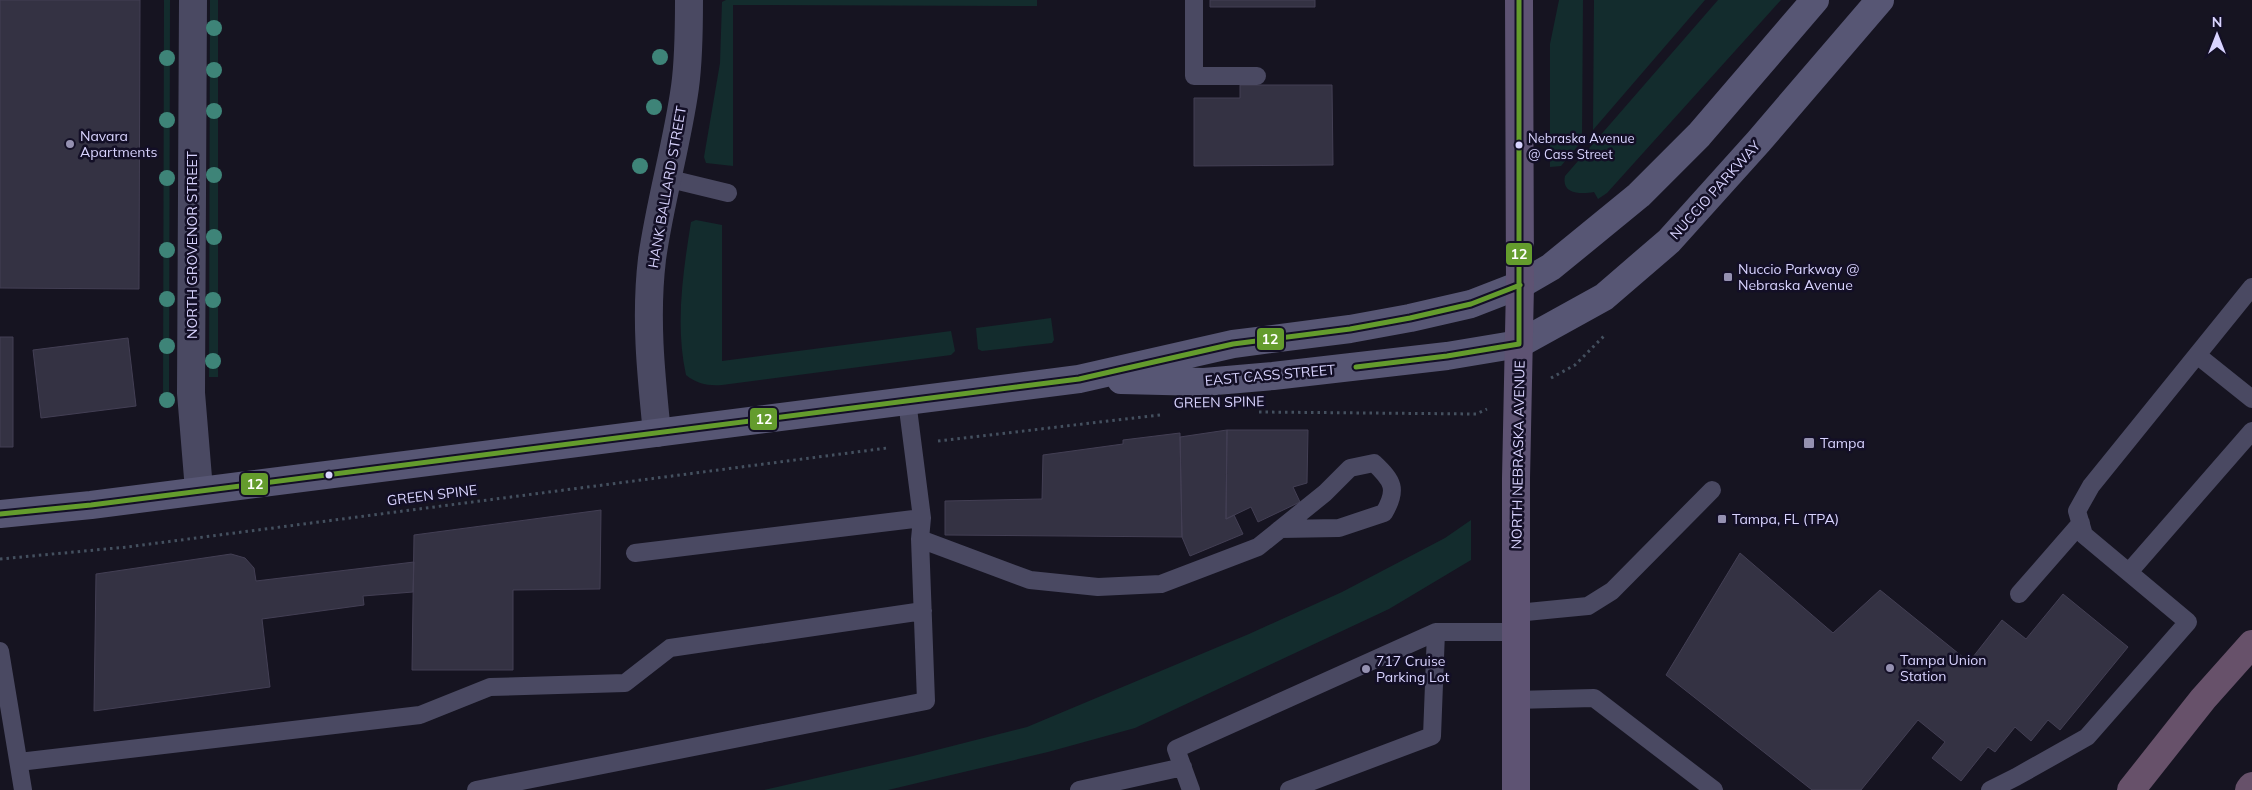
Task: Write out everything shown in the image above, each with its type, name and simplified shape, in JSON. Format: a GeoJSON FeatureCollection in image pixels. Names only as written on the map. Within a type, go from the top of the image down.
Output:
{"type":"FeatureCollection","features":[{"type":"Feature","properties":{"kind":"highway"},"geometry":{"type":"LineString","coordinates":[[2131,790],[2252,644]]}},
{"type":"Feature","properties":{"kind":"highway"},"geometry":{"type":"LineString","coordinates":[[2249,790],[2252,786]]}},
{"type":"Feature","properties":{"kind":"main road","name":"NORTH NEBRASKA AVENUE"},"geometry":{"type":"LineString","coordinates":[[1516,790],[1520,0]]}},
{"type":"Feature","properties":{"kind":"main road"},"geometry":{"type":"LineString","coordinates":[[1520,285],[1551,267],[1639,195],[1699,135],[1815,0]]}},
{"type":"Feature","properties":{"kind":"main road","name":"NUCCIO PARKWAY"},"geometry":{"type":"LineString","coordinates":[[1519,344],[1604,298],[1669,240],[1759,141],[1880,0]]}},
{"type":"Feature","properties":{"kind":"main road","name":"EAST CASS STREET"},"geometry":{"type":"LineString","coordinates":[[0,514],[91,506],[199,490],[1079,379],[1233,344],[1350,329],[1410,318],[1471,304],[1520,285]]}},
{"type":"Feature","properties":{"kind":"main road","name":"EAST CASS STREET"},"geometry":{"type":"LineString","coordinates":[[1079,379],[1204,382],[1447,356],[1519,344]]}},
{"type":"Feature","properties":{"kind":"street","name":"NORTH GROVENOR STREET"},"geometry":{"type":"LineString","coordinates":[[193,0],[191,393],[199,490]]}},
{"type":"Feature","properties":{"kind":"street","name":"HANK BALLARD STREET"},"geometry":{"type":"LineString","coordinates":[[657,433],[649,355],[648,312],[652,259],[666,178],[685,88],[689,46],[689,0]]}},
{"type":"Feature","properties":{"kind":"lane"},"geometry":{"type":"LineString","coordinates":[[1194,0],[1194,76],[1257,76]]}},
{"type":"Feature","properties":{"kind":"lane"},"geometry":{"type":"LineString","coordinates":[[666,178],[728,193]]}},
{"type":"Feature","properties":{"kind":"lane"},"geometry":{"type":"LineString","coordinates":[[1990,790],[2087,737],[2188,622],[2084,534],[2077,511],[2091,486],[2252,288]]}},
{"type":"Feature","properties":{"kind":"lane"},"geometry":{"type":"LineString","coordinates":[[2197,355],[2252,399]]}},
{"type":"Feature","properties":{"kind":"lane"},"geometry":{"type":"LineString","coordinates":[[476,790],[926,701],[920,539],[922,518],[906,401]]}},
{"type":"Feature","properties":{"kind":"lane"},"geometry":{"type":"LineString","coordinates":[[2129,572],[2252,431]]}},
{"type":"Feature","properties":{"kind":"lane"},"geometry":{"type":"LineString","coordinates":[[920,539],[1030,580],[1098,587],[1161,584],[1258,547],[1280,529],[1325,493],[1350,468],[1374,463],[1389,478],[1392,498],[1384,513],[1339,528],[1280,529]]}},
{"type":"Feature","properties":{"kind":"lane"},"geometry":{"type":"LineString","coordinates":[[1191,790],[1176,749],[1436,632],[1516,622],[1588,606],[1612,591],[1712,490]]}},
{"type":"Feature","properties":{"kind":"lane"},"geometry":{"type":"LineString","coordinates":[[635,552],[922,518]]}},
{"type":"Feature","properties":{"kind":"lane"},"geometry":{"type":"LineString","coordinates":[[2019,594],[2081,524]]}},
{"type":"Feature","properties":{"kind":"lane"},"geometry":{"type":"LineString","coordinates":[[19,762],[420,715],[490,687],[625,683],[670,648],[922,611]]}},
{"type":"Feature","properties":{"kind":"lane"},"geometry":{"type":"LineString","coordinates":[[1289,790],[1432,736],[1436,632]]}},
{"type":"Feature","properties":{"kind":"lane"},"geometry":{"type":"LineString","coordinates":[[0,651],[23,790]]}},
{"type":"Feature","properties":{"kind":"lane"},"geometry":{"type":"LineString","coordinates":[[1516,700],[1594,698],[1714,790]]}},
{"type":"Feature","properties":{"kind":"lane"},"geometry":{"type":"LineString","coordinates":[[1079,790],[1183,768]]}},
{"type":"Feature","properties":{"kind":"path","name":"GREEN SPINE"},"geometry":{"type":"LineString","coordinates":[[1258,412],[1476,414]]}},
{"type":"Feature","properties":{"kind":"path","name":"GREEN SPINE"},"geometry":{"type":"LineString","coordinates":[[965,437],[1170,414]]}},
{"type":"Feature","properties":{"kind":"path","name":"GREEN SPINE"},"geometry":{"type":"LineString","coordinates":[[0,559],[126,547],[452,503],[866,451]]}},
{"type":"Feature","properties":{"kind":"green space"},"geometry":{"type":"Polygon","coordinates":[[[164,0],[170,0],[169,407],[163,407],[164,0]]]}},
{"type":"Feature","properties":{"kind":"green space"},"geometry":{"type":"Polygon","coordinates":[[[210,0],[218,0],[218,377],[209,377],[210,0]]]}},
{"type":"Feature","properties":{"kind":"green space"},"geometry":{"type":"Polygon","coordinates":[[[726,0],[1037,0],[1037,6],[733,5],[733,166],[706,163],[704,157],[720,63],[722,2],[726,0]]]}},
{"type":"Feature","properties":{"kind":"green space"},"geometry":{"type":"Polygon","coordinates":[[[1559,0],[1583,0],[1582,141],[1561,166],[1550,167],[1550,44],[1559,0]]]}},
{"type":"Feature","properties":{"kind":"green space"},"geometry":{"type":"Polygon","coordinates":[[[1594,0],[1705,0],[1593,130],[1594,0]]]}},
{"type":"Feature","properties":{"kind":"green space"},"geometry":{"type":"Polygon","coordinates":[[[1718,0],[1781,0],[1607,193],[1598,199],[1594,192],[1578,193],[1569,190],[1566,187],[1565,176],[1718,0]]]}},
{"type":"Feature","properties":{"kind":"green space"},"geometry":{"type":"Polygon","coordinates":[[[696,220],[722,225],[722,361],[951,331],[955,351],[951,355],[722,385],[707,385],[694,380],[686,375],[681,337],[681,298],[691,222],[696,220]]]}},
{"type":"Feature","properties":{"kind":"green space"},"geometry":{"type":"Polygon","coordinates":[[[1051,318],[1054,340],[1052,343],[982,351],[978,349],[976,328],[1051,318]]]}},
{"type":"Feature","properties":{"kind":"green space"},"geometry":{"type":"Polygon","coordinates":[[[1471,520],[1471,560],[1389,609],[1135,728],[1048,752],[888,790],[764,790],[913,756],[1027,727],[1249,634],[1342,592],[1445,538],[1471,520]]]}},
{"type":"Feature","properties":{"kind":"building","name":"Navara Apartments"},"geometry":{"type":"Polygon","coordinates":[[[0,0],[140,0],[139,289],[0,288],[0,0]]]}},
{"type":"Feature","properties":{"kind":"building"},"geometry":{"type":"Polygon","coordinates":[[[1210,0],[1315,0],[1315,7],[1210,7],[1210,0]]]}},
{"type":"Feature","properties":{"kind":"building"},"geometry":{"type":"Polygon","coordinates":[[[1240,85],[1332,85],[1333,165],[1194,166],[1194,98],[1240,98],[1240,85]]]}},
{"type":"Feature","properties":{"kind":"building"},"geometry":{"type":"Polygon","coordinates":[[[0,337],[13,337],[13,447],[0,447],[0,337]]]}},
{"type":"Feature","properties":{"kind":"building"},"geometry":{"type":"Polygon","coordinates":[[[128,338],[136,406],[41,418],[33,350],[128,338]]]}},
{"type":"Feature","properties":{"kind":"building"},"geometry":{"type":"Polygon","coordinates":[[[1227,430],[1308,430],[1307,483],[1293,487],[1300,502],[1258,522],[1251,507],[1226,519],[1227,430]]]}},
{"type":"Feature","properties":{"kind":"building"},"geometry":{"type":"Polygon","coordinates":[[[1227,430],[1226,519],[1234,515],[1243,534],[1190,556],[1182,537],[1180,437],[1227,430]]]}},
{"type":"Feature","properties":{"kind":"building"},"geometry":{"type":"Polygon","coordinates":[[[1180,433],[1182,537],[945,535],[945,501],[1042,499],[1043,455],[1123,444],[1123,440],[1180,433]]]}},
{"type":"Feature","properties":{"kind":"building"},"geometry":{"type":"Polygon","coordinates":[[[601,510],[600,589],[513,590],[513,670],[412,670],[414,535],[601,510]]]}},
{"type":"Feature","properties":{"kind":"building","name":"Tampa Union Station"},"geometry":{"type":"Polygon","coordinates":[[[1740,553],[1833,633],[1880,590],[1969,662],[2002,620],[2026,639],[2063,594],[2128,647],[2060,730],[2048,720],[2031,741],[2015,727],[1995,752],[1988,747],[1961,781],[1932,758],[1945,742],[1918,720],[1861,790],[1812,790],[1666,675],[1740,553]]]}},
{"type":"Feature","properties":{"kind":"building"},"geometry":{"type":"Polygon","coordinates":[[[231,554],[245,558],[254,568],[256,581],[414,562],[413,592],[363,596],[364,605],[262,619],[270,687],[94,711],[96,574],[231,554]]]}},
{"type":"Feature","properties":{"kind":"transit line","name":"12"},"geometry":{"type":"LineString","coordinates":[[1356,367],[1447,356],[1519,344],[1519,0]]}},
{"type":"Feature","properties":{"kind":"transit line","name":"12"},"geometry":{"type":"LineString","coordinates":[[0,514],[91,505],[1079,379],[1233,344],[1350,329],[1410,318],[1471,304],[1520,285]]}},
{"type":"Feature","properties":{"kind":"place","name":"Navara Apartments"},"geometry":{"type":"Point","coordinates":[70,144]}},
{"type":"Feature","properties":{"kind":"place","name":"Nebraska Avenue @ Cass Street"},"geometry":{"type":"Point","coordinates":[1519,145]}},
{"type":"Feature","properties":{"kind":"place","name":"Nuccio Parkway @ Nebraska Avenue"},"geometry":{"type":"Point","coordinates":[1728,277]}},
{"type":"Feature","properties":{"kind":"place","name":"Tampa"},"geometry":{"type":"Point","coordinates":[1809,443]}},
{"type":"Feature","properties":{"kind":"place","name":"Tampa, FL (TPA)"},"geometry":{"type":"Point","coordinates":[1722,519]}},
{"type":"Feature","properties":{"kind":"place","name":"Tampa Union Station"},"geometry":{"type":"Point","coordinates":[1890,668]}},
{"type":"Feature","properties":{"kind":"place","name":"717 Cruise Parking Lot"},"geometry":{"type":"Point","coordinates":[1366,669]}}]}
